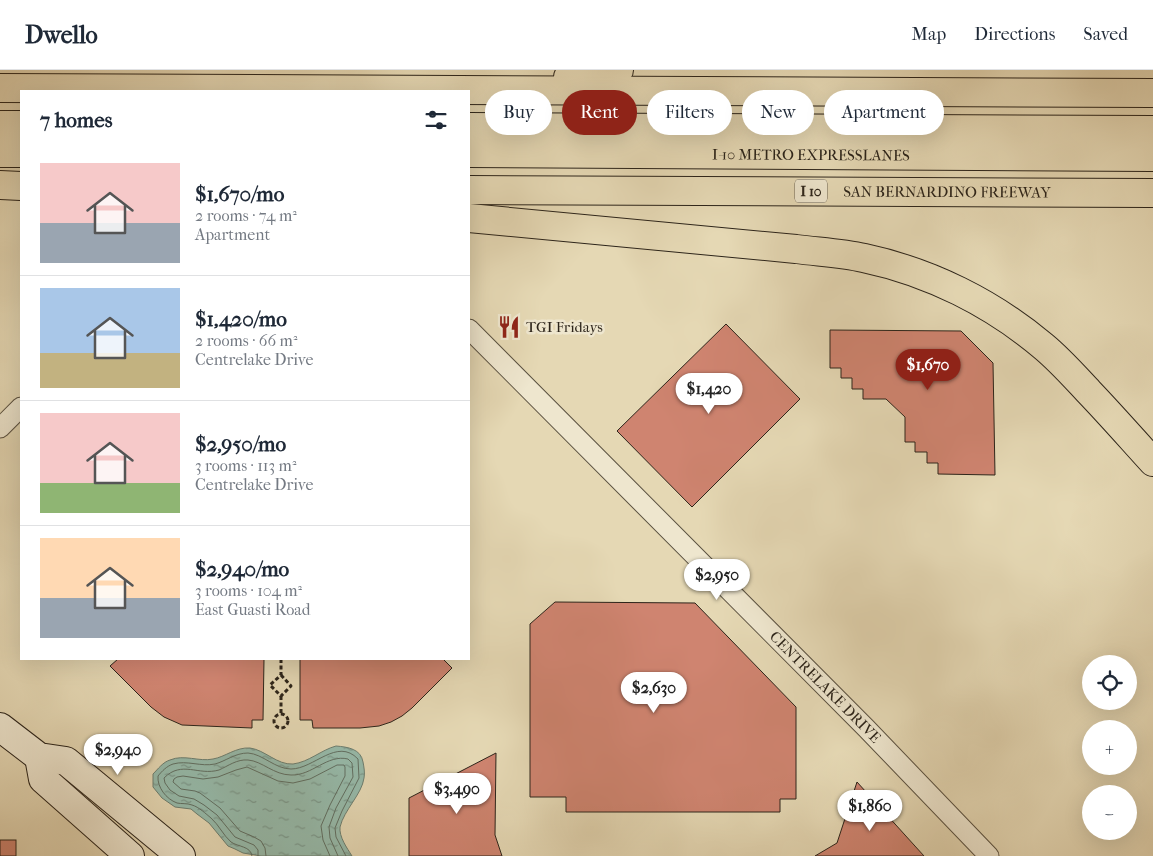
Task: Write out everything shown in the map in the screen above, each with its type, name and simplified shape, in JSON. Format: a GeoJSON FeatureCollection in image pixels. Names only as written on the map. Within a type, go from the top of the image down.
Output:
{"type":"FeatureCollection","features":[{"type":"Feature","properties":{"kind":"highway"},"geometry":{"type":"LineString","coordinates":[[470,90],[619,70]]}},
{"type":"Feature","properties":{"kind":"highway"},"geometry":{"type":"LineString","coordinates":[[0,88],[309,90]]}},
{"type":"Feature","properties":{"kind":"highway"},"geometry":{"type":"LineString","coordinates":[[470,91],[1153,93]]}},
{"type":"Feature","properties":{"kind":"highway"},"geometry":{"type":"LineString","coordinates":[[0,125],[20,125]]}},
{"type":"Feature","properties":{"kind":"highway","name":"I-10 METRO EXPRESSLANES"},"geometry":{"type":"LineString","coordinates":[[470,127],[1153,130]]}},
{"type":"Feature","properties":{"kind":"highway"},"geometry":{"type":"LineString","coordinates":[[0,153],[20,153]]}},
{"type":"Feature","properties":{"kind":"highway","name":"I-10 METRO EXPRESSLANES"},"geometry":{"type":"LineString","coordinates":[[470,153],[1153,157]]}},
{"type":"Feature","properties":{"kind":"highway"},"geometry":{"type":"LineString","coordinates":[[0,185],[20,186]]}},
{"type":"Feature","properties":{"kind":"highway","name":"SAN BERNARDINO FREEWAY"},"geometry":{"type":"LineString","coordinates":[[470,190],[1153,193]]}},
{"type":"Feature","properties":{"kind":"highway"},"geometry":{"type":"LineString","coordinates":[[470,218],[836,254],[877,261],[928,277],[984,304],[1017,325],[1044,347],[1070,371],[1153,462]]}},
{"type":"Feature","properties":{"kind":"main road"},"geometry":{"type":"LineString","coordinates":[[0,727],[39,757],[66,761],[182,856]]}},
{"type":"Feature","properties":{"kind":"main road"},"geometry":{"type":"LineString","coordinates":[[39,757],[42,780],[130,856]]}},
{"type":"Feature","properties":{"kind":"street","name":"CENTRELAKE DRIVE"},"geometry":{"type":"LineString","coordinates":[[470,330],[866,728],[989,856]]}},
{"type":"Feature","properties":{"kind":"street"},"geometry":{"type":"LineString","coordinates":[[0,428],[20,408]]}},
{"type":"Feature","properties":{"kind":"path"},"geometry":{"type":"LineString","coordinates":[[281,660],[281,675],[291,686],[281,696],[281,714]]}},
{"type":"Feature","properties":{"kind":"path"},"geometry":{"type":"LineString","coordinates":[[281,675],[270,685],[281,696]]}},
{"type":"Feature","properties":{"kind":"path"},"geometry":{"type":"LineString","coordinates":[[281,714],[287,717],[288,721],[285,727],[280,728],[276,727],[274,720],[276,716],[281,714]]}},
{"type":"Feature","properties":{"kind":"water"},"geometry":{"type":"Polygon","coordinates":[[[336,746],[357,751],[362,758],[364,768],[363,784],[345,814],[340,827],[342,838],[352,856],[261,856],[243,853],[228,846],[209,823],[191,809],[175,807],[162,798],[153,787],[153,774],[165,762],[175,758],[213,759],[240,749],[250,748],[261,751],[276,760],[293,764],[336,746]]]}},
{"type":"Feature","properties":{"kind":"building"},"geometry":{"type":"Polygon","coordinates":[[[726,324],[800,399],[692,507],[617,431],[726,324]]]}},
{"type":"Feature","properties":{"kind":"building"},"geometry":{"type":"Polygon","coordinates":[[[830,330],[961,331],[993,363],[995,475],[938,474],[938,463],[927,463],[927,452],[915,452],[915,442],[905,442],[905,417],[886,399],[863,399],[863,389],[852,389],[852,378],[841,378],[841,368],[830,368],[830,330]]]}},
{"type":"Feature","properties":{"kind":"building"},"geometry":{"type":"Polygon","coordinates":[[[555,602],[695,603],[796,707],[796,799],[780,799],[780,812],[566,812],[566,797],[530,797],[530,624],[555,602]]]}},
{"type":"Feature","properties":{"kind":"building"},"geometry":{"type":"Polygon","coordinates":[[[117,660],[264,660],[263,720],[252,720],[252,728],[182,725],[164,717],[151,707],[110,666],[117,660]]]}},
{"type":"Feature","properties":{"kind":"building"},"geometry":{"type":"Polygon","coordinates":[[[300,660],[444,660],[452,668],[412,708],[391,722],[379,726],[360,728],[313,728],[312,720],[300,720],[300,660]]]}},
{"type":"Feature","properties":{"kind":"building"},"geometry":{"type":"Polygon","coordinates":[[[496,753],[495,835],[502,856],[409,856],[409,798],[496,753]]]}},
{"type":"Feature","properties":{"kind":"building"},"geometry":{"type":"Polygon","coordinates":[[[857,782],[924,856],[815,856],[837,843],[857,782]]]}},
{"type":"Feature","properties":{"kind":"building"},"geometry":{"type":"Polygon","coordinates":[[[0,840],[16,840],[16,856],[0,856],[0,840]]]}},
{"type":"Feature","properties":{"kind":"place","name":"TGI Fridays"},"geometry":{"type":"Point","coordinates":[509,327]}}]}
